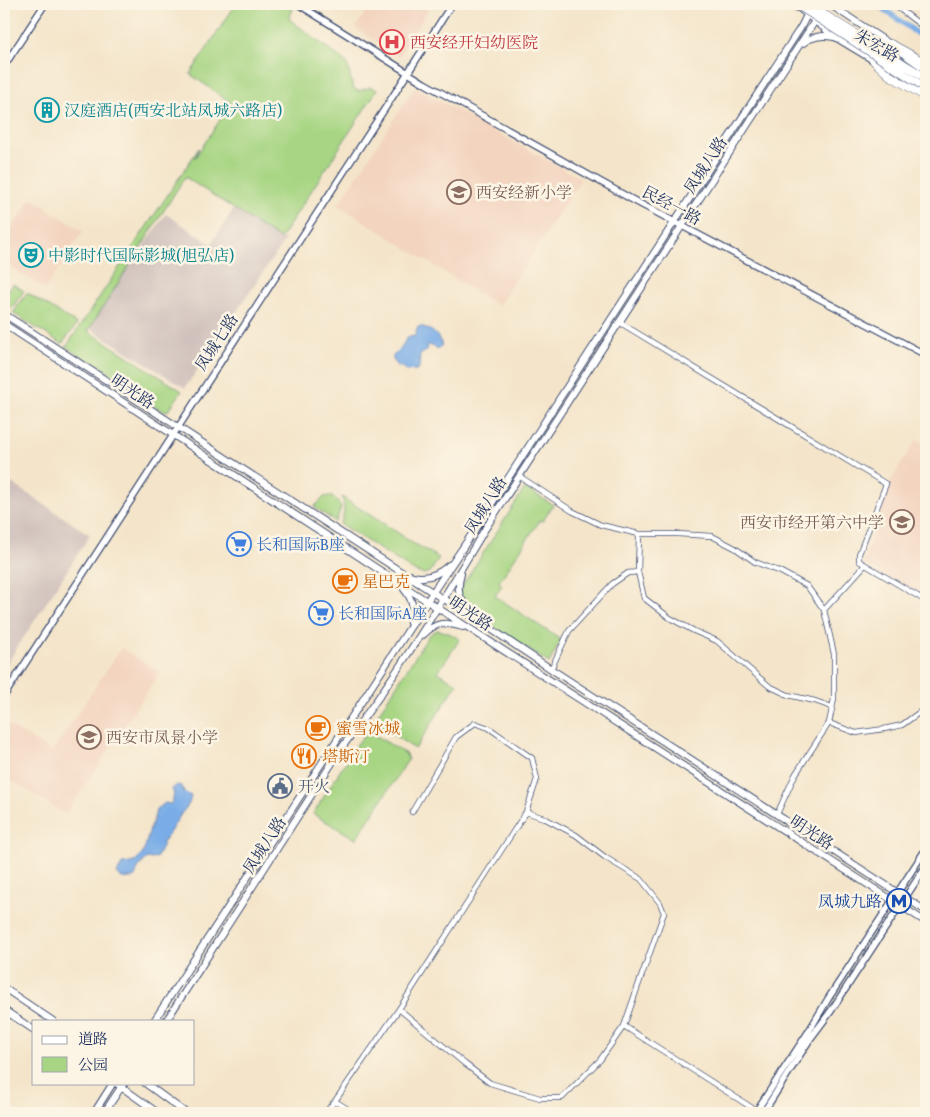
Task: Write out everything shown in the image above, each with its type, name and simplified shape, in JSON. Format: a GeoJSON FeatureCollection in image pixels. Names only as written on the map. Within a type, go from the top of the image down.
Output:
{"type":"FeatureCollection","features":[{"type":"Feature","properties":{"kind":"highway"},"geometry":{"type":"LineString","coordinates":[[796,4],[926,90]]}},
{"type":"Feature","properties":{"kind":"highway"},"geometry":{"type":"LineString","coordinates":[[807,4],[926,78]]}},
{"type":"Feature","properties":{"kind":"highway"},"geometry":{"type":"LineString","coordinates":[[891,44],[926,63]]}},
{"type":"Feature","properties":{"kind":"highway"},"geometry":{"type":"LineString","coordinates":[[874,61],[889,75],[926,97]]}},
{"type":"Feature","properties":{"kind":"main road","name":"朱宏路"},"geometry":{"type":"LineString","coordinates":[[790,4],[800,9],[806,16],[835,37],[926,90]]}},
{"type":"Feature","properties":{"kind":"main road","name":"凤城八路"},"geometry":{"type":"LineString","coordinates":[[155,1020],[801,28],[812,4]]}},
{"type":"Feature","properties":{"kind":"main road","name":"朱宏路"},"geometry":{"type":"LineString","coordinates":[[827,4],[891,44],[926,70]]}},
{"type":"Feature","properties":{"kind":"main road","name":"凤城八路"},"geometry":{"type":"LineString","coordinates":[[167,1020],[343,746],[368,714],[438,608],[519,476],[827,4]]}},
{"type":"Feature","properties":{"kind":"main road"},"geometry":{"type":"LineString","coordinates":[[797,49],[810,38],[823,35],[835,37]]}},
{"type":"Feature","properties":{"kind":"main road","name":"明光路"},"geometry":{"type":"LineString","coordinates":[[4,314],[926,911]]}},
{"type":"Feature","properties":{"kind":"main road","name":"明光路"},"geometry":{"type":"LineString","coordinates":[[4,324],[396,581],[926,922]]}},
{"type":"Feature","properties":{"kind":"main road"},"geometry":{"type":"LineString","coordinates":[[402,572],[422,577],[431,576],[446,568],[456,557]]}},
{"type":"Feature","properties":{"kind":"main road"},"geometry":{"type":"LineString","coordinates":[[465,563],[458,582],[459,593],[462,602],[478,620]]}},
{"type":"Feature","properties":{"kind":"main road"},"geometry":{"type":"LineString","coordinates":[[396,581],[407,592],[413,603],[410,622],[403,640]]}},
{"type":"Feature","properties":{"kind":"main road"},"geometry":{"type":"LineString","coordinates":[[413,645],[430,628],[439,624],[453,624],[472,630]]}},
{"type":"Feature","properties":{"kind":"main road"},"geometry":{"type":"LineString","coordinates":[[4,988],[52,1020]]}},
{"type":"Feature","properties":{"kind":"main road"},"geometry":{"type":"LineString","coordinates":[[4,1010],[32,1029]]}},
{"type":"Feature","properties":{"kind":"main road"},"geometry":{"type":"LineString","coordinates":[[94,1113],[119,1084]]}},
{"type":"Feature","properties":{"kind":"main road"},"geometry":{"type":"LineString","coordinates":[[104,1113],[119,1084]]}},
{"type":"Feature","properties":{"kind":"main road"},"geometry":{"type":"LineString","coordinates":[[119,1084],[158,1113]]}},
{"type":"Feature","properties":{"kind":"main road"},"geometry":{"type":"LineString","coordinates":[[146,1084],[186,1113]]}},
{"type":"Feature","properties":{"kind":"street"},"geometry":{"type":"LineString","coordinates":[[4,66],[45,4]]}},
{"type":"Feature","properties":{"kind":"street","name":"民经一路"},"geometry":{"type":"LineString","coordinates":[[298,4],[408,73],[682,227],[926,355]]}},
{"type":"Feature","properties":{"kind":"street","name":"凤城七路"},"geometry":{"type":"LineString","coordinates":[[4,696],[452,4]]}},
{"type":"Feature","properties":{"kind":"street"},"geometry":{"type":"LineString","coordinates":[[893,4],[926,29]]}},
{"type":"Feature","properties":{"kind":"street"},"geometry":{"type":"LineString","coordinates":[[619,322],[886,484],[859,554],[859,561],[926,601]]}},
{"type":"Feature","properties":{"kind":"street"},"geometry":{"type":"LineString","coordinates":[[519,476],[572,512],[601,525],[639,534],[712,536],[735,548],[755,562],[781,572],[807,586],[824,610],[834,654],[834,699],[830,723],[795,775],[777,814]]}},
{"type":"Feature","properties":{"kind":"street"},"geometry":{"type":"LineString","coordinates":[[639,534],[638,572],[644,598],[670,618],[717,641],[768,686],[788,695],[832,707]]}},
{"type":"Feature","properties":{"kind":"street"},"geometry":{"type":"LineString","coordinates":[[824,610],[865,565]]}},
{"type":"Feature","properties":{"kind":"street"},"geometry":{"type":"LineString","coordinates":[[551,669],[569,630],[612,584],[628,573],[638,572]]}},
{"type":"Feature","properties":{"kind":"street"},"geometry":{"type":"LineString","coordinates":[[830,723],[856,733],[884,729],[902,725],[926,709]]}},
{"type":"Feature","properties":{"kind":"street"},"geometry":{"type":"LineString","coordinates":[[325,1113],[399,1008],[526,812],[537,779],[532,758],[489,728],[475,723],[456,737],[412,812]]}},
{"type":"Feature","properties":{"kind":"street"},"geometry":{"type":"LineString","coordinates":[[399,1008],[490,1083],[540,1098],[562,1098],[600,1060],[624,1026],[664,913],[660,903],[641,879],[606,858],[576,836],[544,818],[526,812]]}},
{"type":"Feature","properties":{"kind":"street"},"geometry":{"type":"LineString","coordinates":[[758,1112],[926,849]]}},
{"type":"Feature","properties":{"kind":"street"},"geometry":{"type":"LineString","coordinates":[[758,1112],[831,1011],[926,866]]}},
{"type":"Feature","properties":{"kind":"street"},"geometry":{"type":"LineString","coordinates":[[624,1026],[758,1112]]}},
{"type":"Feature","properties":{"kind":"street"},"geometry":{"type":"LineString","coordinates":[[335,1101],[354,1113]]}},
{"type":"Feature","properties":{"kind":"shaded area","name":"西安经开妇幼医院"},"geometry":{"type":"Polygon","coordinates":[[[371,4],[420,4],[429,9],[399,56],[355,28],[371,4]]]}},
{"type":"Feature","properties":{"kind":"shaded area","name":"西安经新小学"},"geometry":{"type":"Polygon","coordinates":[[[415,87],[581,179],[498,306],[338,205],[415,87]]]}},
{"type":"Feature","properties":{"kind":"shaded area"},"geometry":{"type":"Polygon","coordinates":[[[31,198],[83,231],[45,289],[4,262],[4,241],[31,198]]]}},
{"type":"Feature","properties":{"kind":"shaded area"},"geometry":{"type":"Polygon","coordinates":[[[235,207],[285,240],[185,388],[86,326],[166,214],[211,244],[235,207]]]}},
{"type":"Feature","properties":{"kind":"shaded area","name":"西安市经开第六中学"},"geometry":{"type":"Polygon","coordinates":[[[917,439],[926,445],[926,599],[863,564],[891,480],[917,439]]]}},
{"type":"Feature","properties":{"kind":"shaded area"},"geometry":{"type":"Polygon","coordinates":[[[4,478],[90,535],[4,668],[4,478]]]}},
{"type":"Feature","properties":{"kind":"shaded area","name":"西安市凤景小学"},"geometry":{"type":"Polygon","coordinates":[[[121,648],[160,672],[66,814],[4,776],[4,722],[52,752],[121,648]]]}},
{"type":"Feature","properties":{"kind":"green space"},"geometry":{"type":"Polygon","coordinates":[[[236,4],[286,4],[293,9],[289,19],[347,63],[353,88],[358,91],[371,87],[377,90],[280,239],[185,177],[88,331],[182,391],[168,411],[161,410],[140,397],[131,388],[101,367],[92,364],[66,347],[231,103],[190,74],[236,4]]]}},
{"type":"Feature","properties":{"kind":"green space"},"geometry":{"type":"Polygon","coordinates":[[[13,284],[24,291],[10,310],[4,307],[4,287],[9,290],[13,284]]]}},
{"type":"Feature","properties":{"kind":"green space"},"geometry":{"type":"Polygon","coordinates":[[[27,293],[77,324],[62,344],[13,313],[27,293]]]}},
{"type":"Feature","properties":{"kind":"green space"},"geometry":{"type":"Polygon","coordinates":[[[525,488],[553,505],[543,521],[540,520],[499,582],[502,585],[495,596],[561,640],[549,663],[468,610],[458,594],[525,488]]]}},
{"type":"Feature","properties":{"kind":"green space"},"geometry":{"type":"Polygon","coordinates":[[[330,496],[337,500],[341,507],[336,522],[314,507],[324,497],[330,496]]]}},
{"type":"Feature","properties":{"kind":"green space"},"geometry":{"type":"Polygon","coordinates":[[[342,497],[439,558],[430,572],[422,574],[414,571],[340,524],[344,511],[342,497]]]}},
{"type":"Feature","properties":{"kind":"green space"},"geometry":{"type":"Polygon","coordinates":[[[437,630],[447,632],[460,639],[438,672],[457,684],[415,749],[373,722],[429,635],[437,630]]]}},
{"type":"Feature","properties":{"kind":"green space"},"geometry":{"type":"Polygon","coordinates":[[[368,731],[406,754],[408,760],[356,839],[313,814],[357,744],[368,731]]]}},
{"type":"Feature","properties":{"kind":"water"},"geometry":{"type":"Polygon","coordinates":[[[420,326],[434,332],[442,345],[438,349],[430,345],[427,346],[426,351],[420,355],[419,368],[406,371],[398,366],[393,360],[393,356],[407,339],[415,336],[417,328],[420,326]]]}},
{"type":"Feature","properties":{"kind":"water"},"geometry":{"type":"Polygon","coordinates":[[[177,785],[182,786],[184,792],[191,796],[189,804],[163,843],[157,857],[147,858],[138,868],[135,877],[128,879],[121,877],[117,874],[122,864],[136,861],[143,853],[156,810],[165,803],[170,804],[172,802],[174,794],[172,789],[177,785]]]}},
{"type":"Feature","properties":{"kind":"waterway"},"geometry":{"type":"LineString","coordinates":[[877,4],[926,40]]}},
{"type":"Feature","properties":{"kind":"place","name":"西安经开妇幼医院"},"geometry":{"type":"Point","coordinates":[392,42]}},
{"type":"Feature","properties":{"kind":"place","name":"汉庭酒店(西安北站凤城六路店)"},"geometry":{"type":"Point","coordinates":[47,110]}},
{"type":"Feature","properties":{"kind":"place","name":"西安经新小学"},"geometry":{"type":"Point","coordinates":[459,192]}},
{"type":"Feature","properties":{"kind":"place","name":"中影时代国际影城(旭弘店)"},"geometry":{"type":"Point","coordinates":[31,255]}},
{"type":"Feature","properties":{"kind":"place","name":"西安市经开第六中学"},"geometry":{"type":"Point","coordinates":[902,522]}},
{"type":"Feature","properties":{"kind":"place","name":"长和国际B座"},"geometry":{"type":"Point","coordinates":[239,544]}},
{"type":"Feature","properties":{"kind":"place","name":"星巴克"},"geometry":{"type":"Point","coordinates":[345,581]}},
{"type":"Feature","properties":{"kind":"place","name":"长和国际A座"},"geometry":{"type":"Point","coordinates":[321,613]}},
{"type":"Feature","properties":{"kind":"place","name":"蜜雪冰城"},"geometry":{"type":"Point","coordinates":[318,728]}},
{"type":"Feature","properties":{"kind":"place","name":"西安市凤景小学"},"geometry":{"type":"Point","coordinates":[89,737]}},
{"type":"Feature","properties":{"kind":"place","name":"塔斯汀"},"geometry":{"type":"Point","coordinates":[304,756]}},
{"type":"Feature","properties":{"kind":"place","name":"开火"},"geometry":{"type":"Point","coordinates":[280,786]}},
{"type":"Feature","properties":{"kind":"place","name":"凤城九路"},"geometry":{"type":"Point","coordinates":[899,901]}}]}
